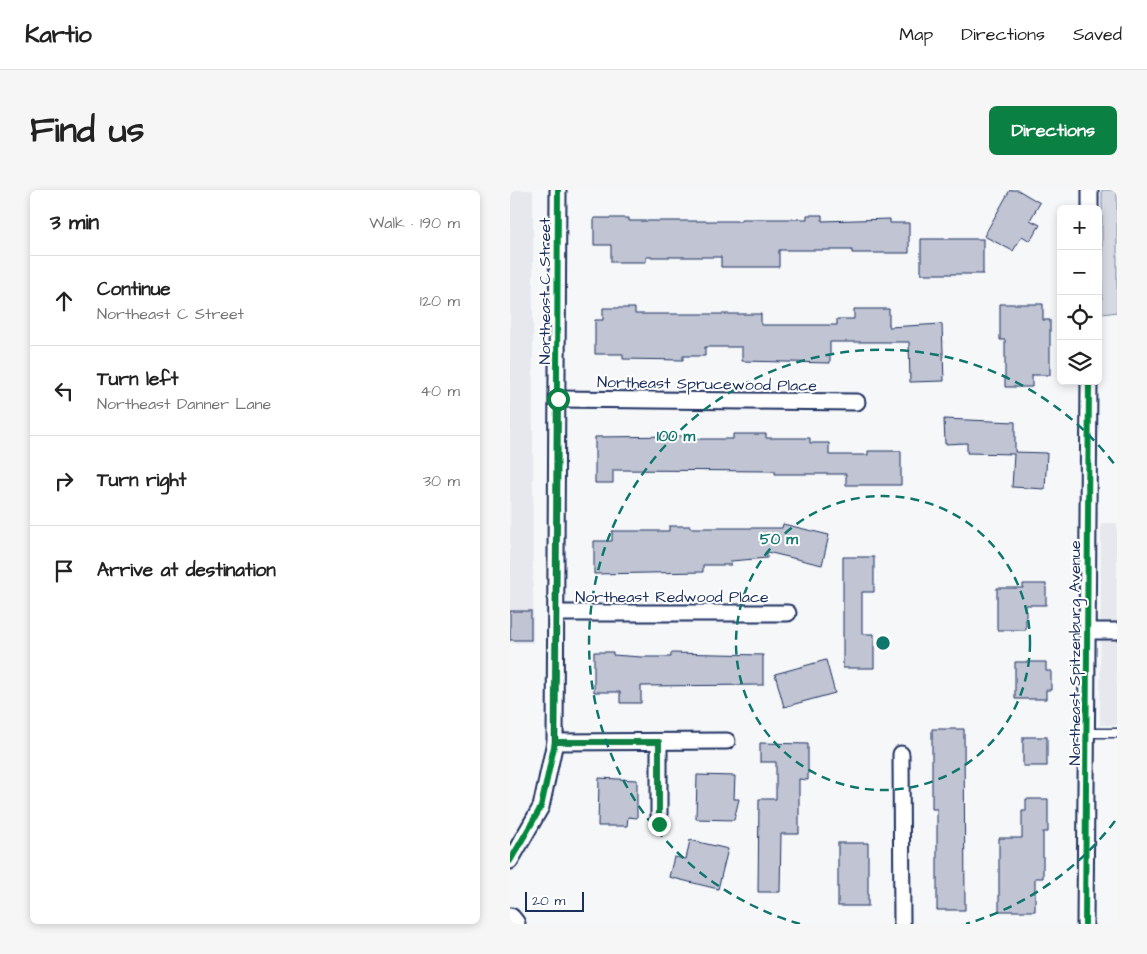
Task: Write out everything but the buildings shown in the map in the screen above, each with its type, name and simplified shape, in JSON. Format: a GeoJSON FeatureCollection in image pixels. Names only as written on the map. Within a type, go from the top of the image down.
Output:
{"type":"FeatureCollection","features":[{"type":"Feature","properties":{"kind":"main road"},"geometry":{"type":"LineString","coordinates":[[510,919],[514,924]]}},
{"type":"Feature","properties":{"kind":"street","name":"Northeast C Street"},"geometry":{"type":"LineString","coordinates":[[510,861],[541,807],[555,742],[558,190]]}},
{"type":"Feature","properties":{"kind":"street"},"geometry":{"type":"LineString","coordinates":[[1090,190],[1090,205]]}},
{"type":"Feature","properties":{"kind":"street","name":"Northeast Spitzenburg Avenue"},"geometry":{"type":"LineString","coordinates":[[1085,924],[1088,733],[1089,385]]}},
{"type":"Feature","properties":{"kind":"street","name":"Northeast Sprucewood Place"},"geometry":{"type":"LineString","coordinates":[[558,399],[857,402]]}},
{"type":"Feature","properties":{"kind":"street","name":"Northeast Redwood Place"},"geometry":{"type":"LineString","coordinates":[[557,613],[788,613]]}},
{"type":"Feature","properties":{"kind":"street"},"geometry":{"type":"LineString","coordinates":[[1088,631],[1117,631]]}},
{"type":"Feature","properties":{"kind":"street"},"geometry":{"type":"LineString","coordinates":[[555,742],[727,741]]}},
{"type":"Feature","properties":{"kind":"street"},"geometry":{"type":"LineString","coordinates":[[659,742],[659,824]]}},
{"type":"Feature","properties":{"kind":"street"},"geometry":{"type":"LineString","coordinates":[[901,754],[902,924]]}},
{"type":"Feature","properties":{"kind":"lane"},"geometry":{"type":"LineString","coordinates":[[1088,733],[1117,733]]}},
{"type":"Feature","properties":{"kind":"shaded area"},"geometry":{"type":"Polygon","coordinates":[[[510,190],[533,190],[533,643],[510,643],[510,190]]]}},
{"type":"Feature","properties":{"kind":"shaded area"},"geometry":{"type":"Polygon","coordinates":[[[1102,190],[1117,190],[1117,312],[1102,314],[1102,250],[1102,190]]]}},
{"type":"Feature","properties":{"kind":"shaded area"},"geometry":{"type":"Polygon","coordinates":[[[1101,523],[1117,523],[1117,725],[1100,725],[1101,523]]]}},
{"type":"Feature","properties":{"kind":"cycle path"},"geometry":{"type":"LineString","coordinates":[[510,861],[541,807],[555,742],[558,190]]}},
{"type":"Feature","properties":{"kind":"cycle path"},"geometry":{"type":"LineString","coordinates":[[1085,924],[1089,385]]}},
{"type":"Feature","properties":{"kind":"route"},"geometry":{"type":"LineString","coordinates":[[558,399],[555,742],[659,742],[659,824]]}}]}
